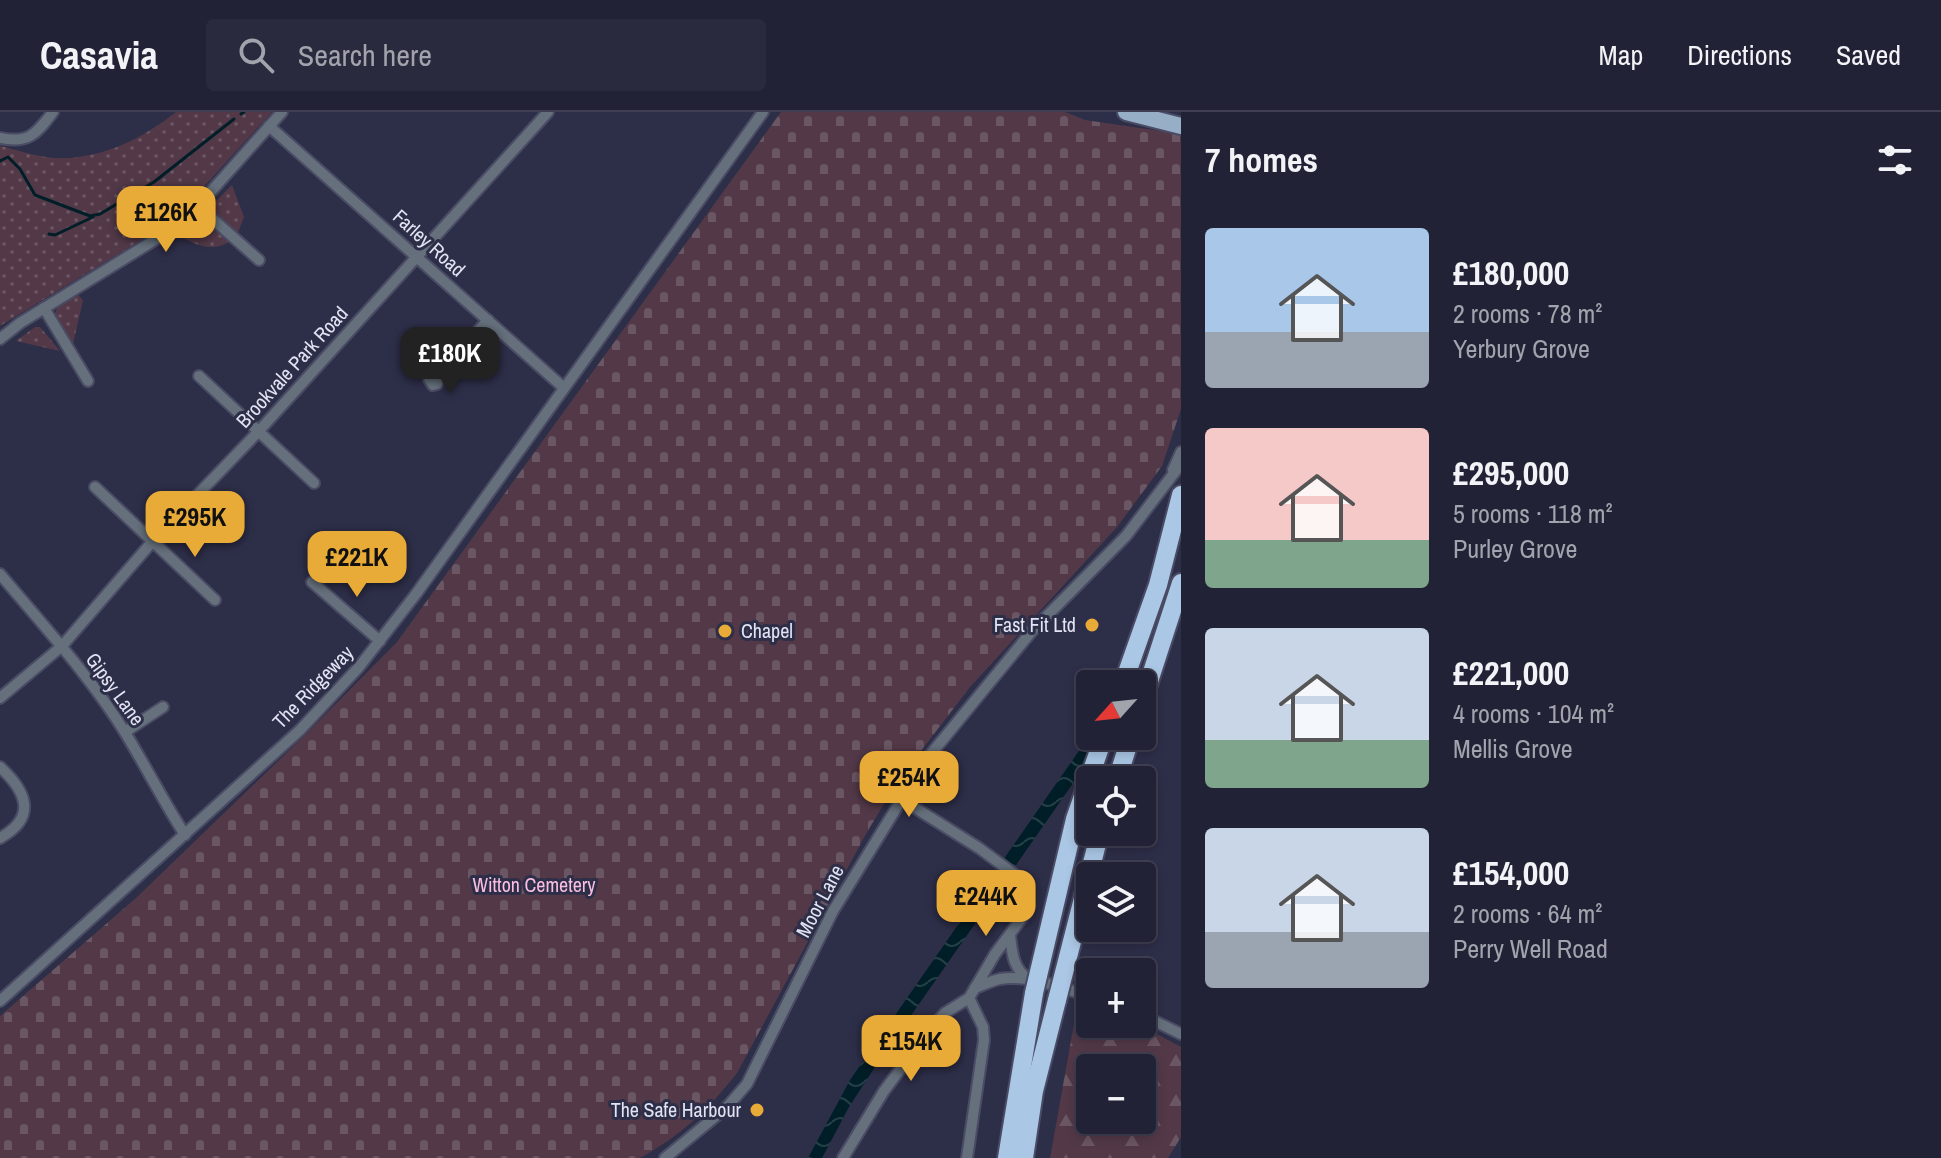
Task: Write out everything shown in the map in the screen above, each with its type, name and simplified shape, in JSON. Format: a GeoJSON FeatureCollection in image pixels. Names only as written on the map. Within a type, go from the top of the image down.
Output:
{"type":"FeatureCollection","features":[{"type":"Feature","properties":{"kind":"highway"},"geometry":{"type":"LineString","coordinates":[[1128,670],[1158,585],[1181,495]]}},
{"type":"Feature","properties":{"kind":"highway"},"geometry":{"type":"LineString","coordinates":[[1153,670],[1181,583]]}},
{"type":"Feature","properties":{"kind":"highway"},"geometry":{"type":"LineString","coordinates":[[1007,1158],[1032,986],[1075,819],[1099,750]]}},
{"type":"Feature","properties":{"kind":"highway"},"geometry":{"type":"LineString","coordinates":[[1024,1158],[1034,1091],[1096,846]]}},
{"type":"Feature","properties":{"kind":"main road"},"geometry":{"type":"LineString","coordinates":[[1134,113],[1181,126]]}},
{"type":"Feature","properties":{"kind":"street"},"geometry":{"type":"LineString","coordinates":[[0,138],[23,140],[40,129],[53,112]]}},
{"type":"Feature","properties":{"kind":"street"},"geometry":{"type":"LineString","coordinates":[[0,339],[44,308],[174,228],[198,206],[282,112]]}},
{"type":"Feature","properties":{"kind":"street","name":"Brookvale Park Road"},"geometry":{"type":"LineString","coordinates":[[0,698],[62,646],[152,542],[258,432],[548,112]]}},
{"type":"Feature","properties":{"kind":"street","name":"The Ridgeway"},"geometry":{"type":"LineString","coordinates":[[0,1001],[300,730],[380,641],[763,112]]}},
{"type":"Feature","properties":{"kind":"street","name":"Farley Road"},"geometry":{"type":"LineString","coordinates":[[269,126],[564,388]]}},
{"type":"Feature","properties":{"kind":"street"},"geometry":{"type":"LineString","coordinates":[[198,206],[259,260]]}},
{"type":"Feature","properties":{"kind":"street"},"geometry":{"type":"LineString","coordinates":[[44,308],[88,381]]}},
{"type":"Feature","properties":{"kind":"street"},"geometry":{"type":"LineString","coordinates":[[438,376],[488,320]]}},
{"type":"Feature","properties":{"kind":"street"},"geometry":{"type":"LineString","coordinates":[[199,376],[314,483]]}},
{"type":"Feature","properties":{"kind":"street","name":"Moor Lane"},"geometry":{"type":"LineString","coordinates":[[1169,479],[1181,452]]}},
{"type":"Feature","properties":{"kind":"street","name":"Moor Lane"},"geometry":{"type":"LineString","coordinates":[[665,1158],[727,1107],[747,1084],[833,911],[926,760],[1032,631],[1126,536],[1181,464]]}},
{"type":"Feature","properties":{"kind":"street"},"geometry":{"type":"LineString","coordinates":[[95,487],[215,600]]}},
{"type":"Feature","properties":{"kind":"street","name":"Gipsy Lane"},"geometry":{"type":"LineString","coordinates":[[0,574],[62,646],[125,732],[185,835]]}},
{"type":"Feature","properties":{"kind":"street"},"geometry":{"type":"LineString","coordinates":[[312,582],[380,641]]}},
{"type":"Feature","properties":{"kind":"street"},"geometry":{"type":"LineString","coordinates":[[125,732],[163,707]]}},
{"type":"Feature","properties":{"kind":"street"},"geometry":{"type":"LineString","coordinates":[[0,767],[20,787],[24,802],[24,812],[16,826],[0,838]]}},
{"type":"Feature","properties":{"kind":"street"},"geometry":{"type":"LineString","coordinates":[[843,1158],[884,1091],[945,1013],[969,998],[1027,911],[1026,887],[1018,877],[901,799]]}},
{"type":"Feature","properties":{"kind":"street"},"geometry":{"type":"LineString","coordinates":[[1010,935],[1015,964],[1032,986]]}},
{"type":"Feature","properties":{"kind":"street"},"geometry":{"type":"LineString","coordinates":[[975,988],[999,979],[1076,994]]}},
{"type":"Feature","properties":{"kind":"street"},"geometry":{"type":"LineString","coordinates":[[967,1158],[984,1040],[983,1027],[969,998]]}},
{"type":"Feature","properties":{"kind":"street"},"geometry":{"type":"LineString","coordinates":[[1156,1022],[1181,1034]]}},
{"type":"Feature","properties":{"kind":"green space"},"geometry":{"type":"Polygon","coordinates":[[[176,112],[272,112],[180,213],[0,326],[0,146],[48,157],[88,155],[135,139],[176,112]]]}},
{"type":"Feature","properties":{"kind":"green space","name":"Witton Cemetery"},"geometry":{"type":"Polygon","coordinates":[[[781,112],[1065,112],[1085,120],[1181,134],[1181,409],[1162,466],[1117,527],[970,687],[898,781],[867,832],[737,1073],[693,1121],[640,1158],[0,1158],[0,1016],[136,898],[397,642],[781,112]]]}},
{"type":"Feature","properties":{"kind":"green space"},"geometry":{"type":"Polygon","coordinates":[[[232,185],[244,217],[237,235],[214,213],[212,205],[232,185]]]}},
{"type":"Feature","properties":{"kind":"green space"},"geometry":{"type":"Polygon","coordinates":[[[206,218],[231,240],[208,247],[184,238],[206,218]]]}},
{"type":"Feature","properties":{"kind":"green space"},"geometry":{"type":"Polygon","coordinates":[[[78,295],[83,300],[73,344],[55,314],[58,305],[78,295]]]}},
{"type":"Feature","properties":{"kind":"green space"},"geometry":{"type":"Polygon","coordinates":[[[35,327],[40,327],[60,351],[16,341],[35,327]]]}},
{"type":"Feature","properties":{"kind":"green space"},"geometry":{"type":"Polygon","coordinates":[[[1076,1013],[1076,1038],[1156,1038],[1156,1034],[1181,1047],[1181,1137],[1168,1158],[1050,1158],[1076,1013]]]}},
{"type":"Feature","properties":{"kind":"water"},"geometry":{"type":"Polygon","coordinates":[[[1080,750],[1096,750],[1085,766],[1076,766],[1076,779],[873,1070],[822,1158],[808,1158],[850,1080],[1080,750]]]}},
{"type":"Feature","properties":{"kind":"waterway"},"geometry":{"type":"LineString","coordinates":[[0,161],[8,157],[20,169],[35,195],[90,216],[100,214],[154,182],[234,119]]}},
{"type":"Feature","properties":{"kind":"waterway"},"geometry":{"type":"LineString","coordinates":[[49,234],[55,235],[93,217]]}},
{"type":"Feature","properties":{"kind":"place","name":"Fast Fit Ltd"},"geometry":{"type":"Point","coordinates":[1092,625]}},
{"type":"Feature","properties":{"kind":"place","name":"Chapel"},"geometry":{"type":"Point","coordinates":[725,631]}},
{"type":"Feature","properties":{"kind":"place","name":"The Safe Harbour"},"geometry":{"type":"Point","coordinates":[757,1110]}}]}
